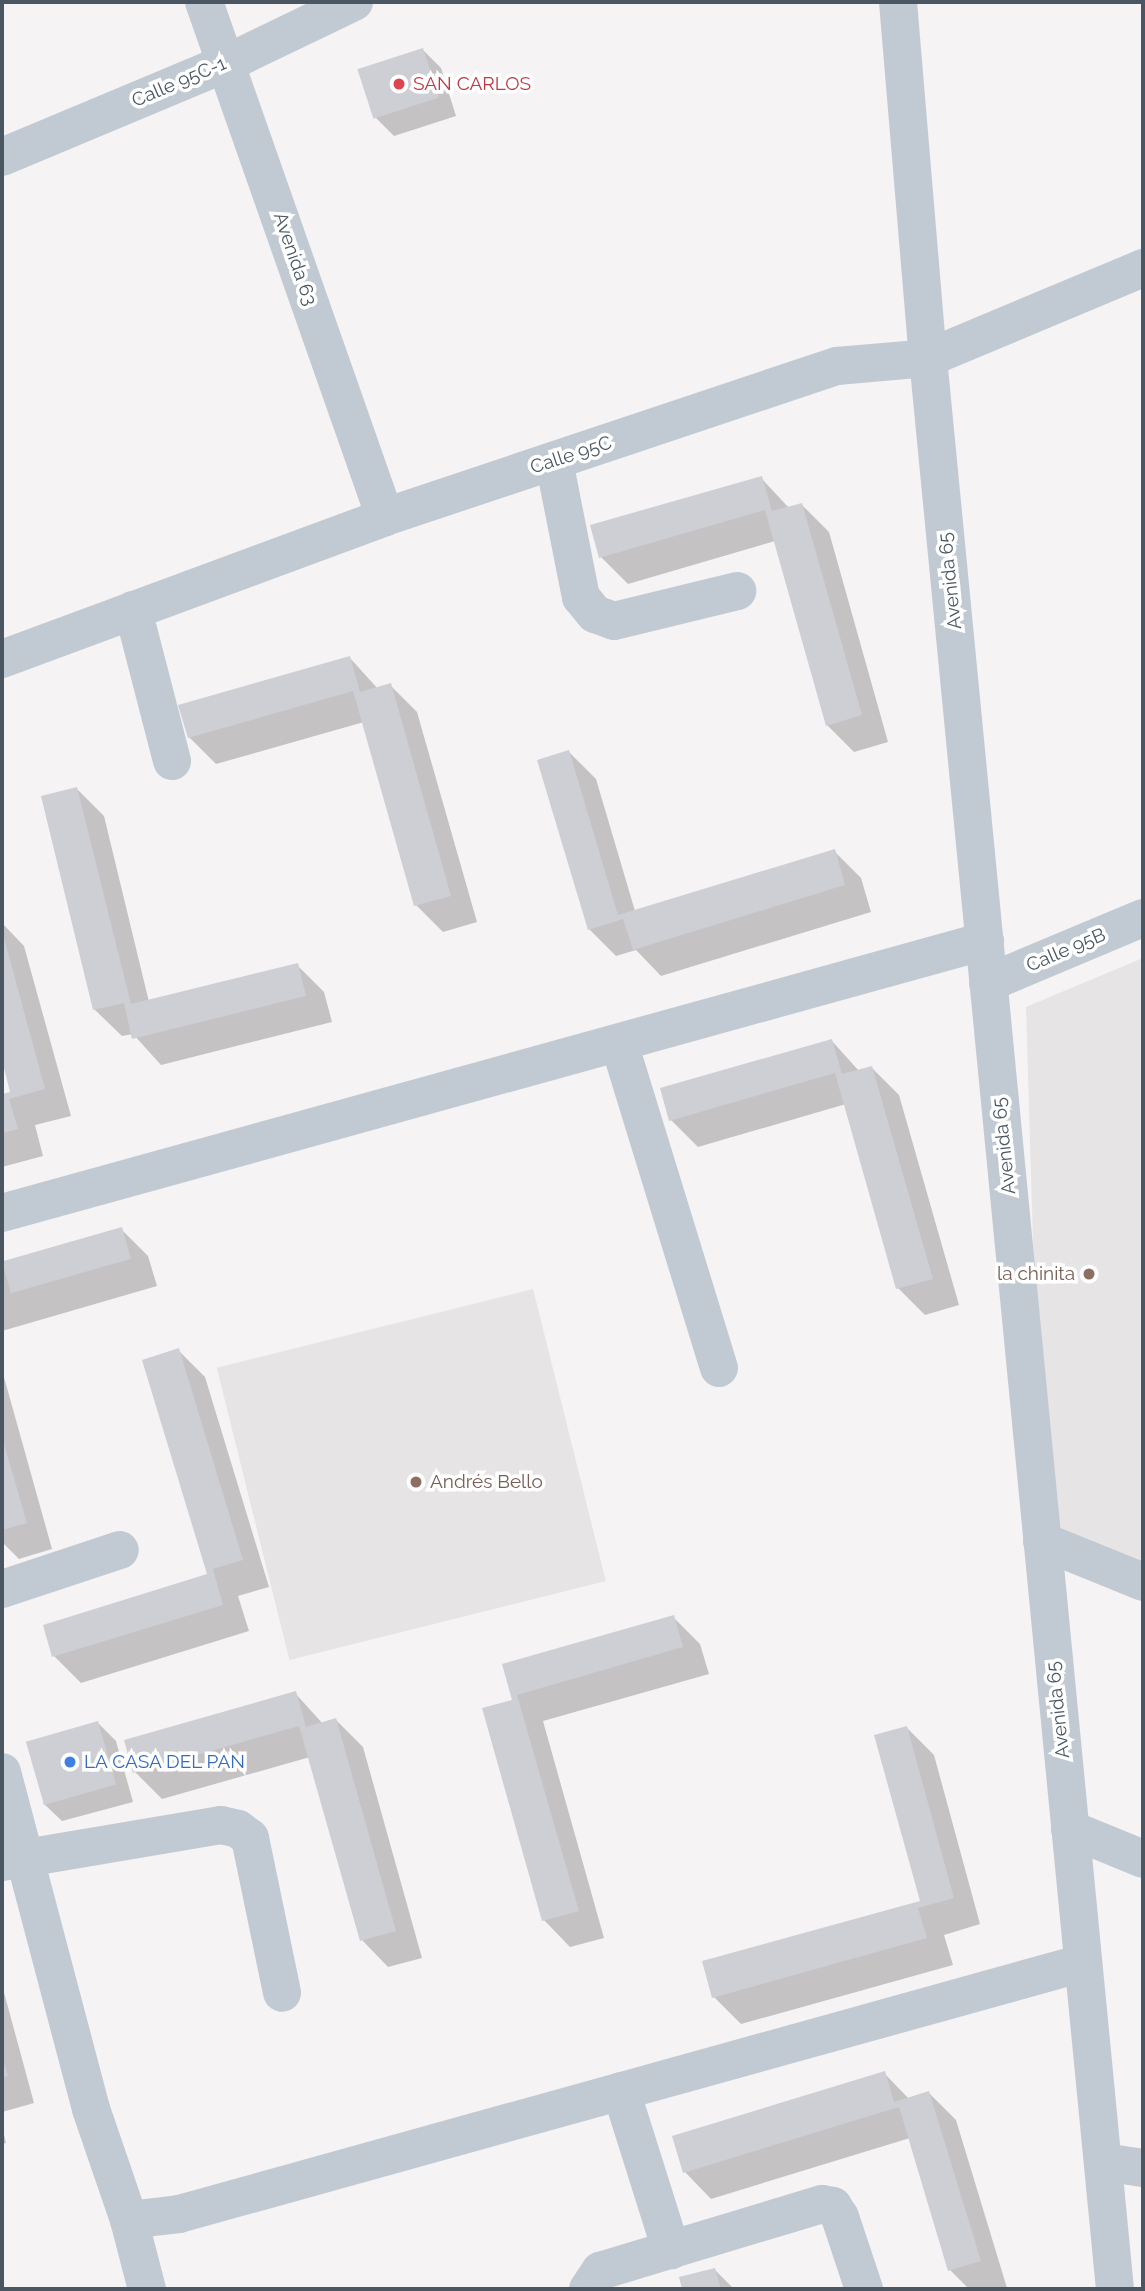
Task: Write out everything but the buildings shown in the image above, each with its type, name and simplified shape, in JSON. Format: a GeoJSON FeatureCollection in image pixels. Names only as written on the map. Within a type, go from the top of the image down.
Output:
{"type":"FeatureCollection","features":[{"type":"Feature","properties":{"kind":"street","name":"Avenida 63"},"geometry":{"type":"LineString","coordinates":[[204,2],[385,517]]}},
{"type":"Feature","properties":{"kind":"street","name":"Calle 95C-1"},"geometry":{"type":"LineString","coordinates":[[2,157],[227,62],[354,2]]}},
{"type":"Feature","properties":{"kind":"street","name":"Avenida 65"},"geometry":{"type":"LineString","coordinates":[[898,2],[928,358],[1115,2289]]}},
{"type":"Feature","properties":{"kind":"street","name":"Calle 95C"},"geometry":{"type":"LineString","coordinates":[[2,659],[385,517],[837,366],[928,358],[1143,268]]}},
{"type":"Feature","properties":{"kind":"street"},"geometry":{"type":"LineString","coordinates":[[554,461],[581,597],[594,614],[614,621],[737,591]]}},
{"type":"Feature","properties":{"kind":"street"},"geometry":{"type":"LineString","coordinates":[[133,610],[172,761]]}},
{"type":"Feature","properties":{"kind":"street","name":"Calle 95B"},"geometry":{"type":"LineString","coordinates":[[988,983],[1143,918]]}},
{"type":"Feature","properties":{"kind":"street"},"geometry":{"type":"LineString","coordinates":[[2,1213],[985,941]]}},
{"type":"Feature","properties":{"kind":"street"},"geometry":{"type":"LineString","coordinates":[[619,1043],[719,1368]]}},
{"type":"Feature","properties":{"kind":"street"},"geometry":{"type":"LineString","coordinates":[[1042,1541],[1143,1582]]}},
{"type":"Feature","properties":{"kind":"street"},"geometry":{"type":"LineString","coordinates":[[2,1589],[120,1550]]}},
{"type":"Feature","properties":{"kind":"street"},"geometry":{"type":"LineString","coordinates":[[2,1772],[12,1860],[129,2220],[147,2289]]}},
{"type":"Feature","properties":{"kind":"street"},"geometry":{"type":"LineString","coordinates":[[12,1860],[221,1825],[238,1829],[250,1838],[282,1993]]}},
{"type":"Feature","properties":{"kind":"street"},"geometry":{"type":"LineString","coordinates":[[1070,1829],[1143,1859]]}},
{"type":"Feature","properties":{"kind":"street"},"geometry":{"type":"LineString","coordinates":[[129,2220],[179,2214],[1083,1962]]}},
{"type":"Feature","properties":{"kind":"street"},"geometry":{"type":"LineString","coordinates":[[621,2091],[671,2250]]}},
{"type":"Feature","properties":{"kind":"street"},"geometry":{"type":"LineString","coordinates":[[1103,2162],[1143,2168]]}},
{"type":"Feature","properties":{"kind":"street"},"geometry":{"type":"LineString","coordinates":[[588,2289],[600,2272],[822,2204],[833,2206],[864,2289]]}},
{"type":"Feature","properties":{"kind":"shaded area","name":"la chinita"},"geometry":{"type":"Polygon","coordinates":[[[1143,958],[1143,1582],[1042,1541],[1026,1007],[1143,958]]]}},
{"type":"Feature","properties":{"kind":"shaded area","name":"Andrés Bello"},"geometry":{"type":"Polygon","coordinates":[[[533,1289],[606,1581],[290,1660],[217,1368],[533,1289]]]}},
{"type":"Feature","properties":{"kind":"place","name":"SAN CARLOS"},"geometry":{"type":"Point","coordinates":[399,84]}},
{"type":"Feature","properties":{"kind":"place","name":"la chinita"},"geometry":{"type":"Point","coordinates":[1089,1274]}},
{"type":"Feature","properties":{"kind":"place","name":"Andrés Bello"},"geometry":{"type":"Point","coordinates":[416,1482]}},
{"type":"Feature","properties":{"kind":"place","name":"LA CASA DEL PAN"},"geometry":{"type":"Point","coordinates":[70,1762]}}]}
